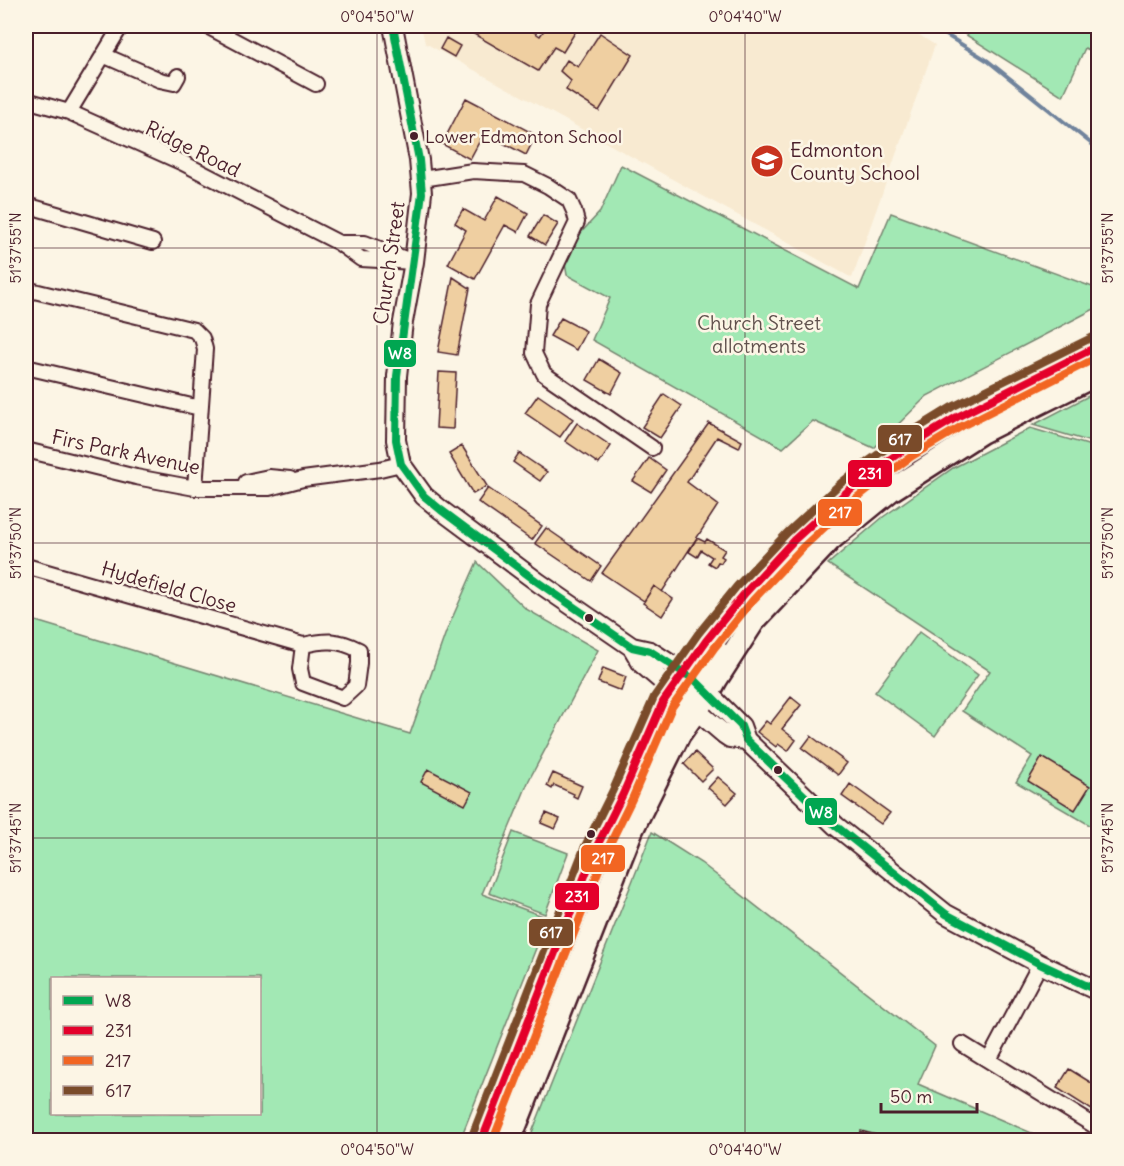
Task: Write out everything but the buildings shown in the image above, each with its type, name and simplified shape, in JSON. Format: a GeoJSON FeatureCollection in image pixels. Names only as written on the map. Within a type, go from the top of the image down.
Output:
{"type":"FeatureCollection","features":[{"type":"Feature","properties":{"kind":"highway"},"geometry":{"type":"LineString","coordinates":[[482,1140],[595,850],[639,758],[648,754],[655,747],[757,578],[807,527],[874,471],[935,429],[969,409],[1098,346]]}},
{"type":"Feature","properties":{"kind":"highway"},"geometry":{"type":"LineString","coordinates":[[510,1140],[632,830],[679,735],[690,690],[830,540],[890,491],[982,432],[1098,375]]}},
{"type":"Feature","properties":{"kind":"highway"},"geometry":{"type":"LineString","coordinates":[[549,969],[573,979]]}},
{"type":"Feature","properties":{"kind":"main road","name":"Church Street"},"geometry":{"type":"LineString","coordinates":[[393,26],[422,179],[421,208],[397,376],[396,440],[401,464],[424,496],[530,576],[632,647],[650,651],[690,690],[724,734],[730,738],[746,740],[836,826],[946,914],[1040,964],[1098,991]]}},
{"type":"Feature","properties":{"kind":"street"},"geometry":{"type":"LineString","coordinates":[[69,112],[121,26]]}},
{"type":"Feature","properties":{"kind":"street"},"geometry":{"type":"LineString","coordinates":[[207,26],[316,84]]}},
{"type":"Feature","properties":{"kind":"street"},"geometry":{"type":"LineString","coordinates":[[103,55],[160,80],[174,83],[178,76]]}},
{"type":"Feature","properties":{"kind":"street","name":"Ridge Road"},"geometry":{"type":"LineString","coordinates":[[26,100],[69,112],[183,163],[339,243],[361,259],[414,262]]}},
{"type":"Feature","properties":{"kind":"street"},"geometry":{"type":"LineString","coordinates":[[422,179],[473,171],[524,174],[569,200],[577,222],[538,304],[534,353],[544,374],[652,448]]}},
{"type":"Feature","properties":{"kind":"street"},"geometry":{"type":"LineString","coordinates":[[26,205],[153,242]]}},
{"type":"Feature","properties":{"kind":"street"},"geometry":{"type":"LineString","coordinates":[[26,290],[194,330],[202,338],[205,349],[195,488]]}},
{"type":"Feature","properties":{"kind":"street"},"geometry":{"type":"LineString","coordinates":[[26,367],[200,408]]}},
{"type":"Feature","properties":{"kind":"street","name":"Firs Park Avenue"},"geometry":{"type":"LineString","coordinates":[[26,450],[136,477],[195,488],[218,488],[269,477],[303,479],[401,464]]}},
{"type":"Feature","properties":{"kind":"street","name":"Hydefield Close"},"geometry":{"type":"LineString","coordinates":[[26,566],[303,645],[322,640],[345,643],[358,650],[356,686],[343,698],[303,683],[300,669],[303,645]]}},
{"type":"Feature","properties":{"kind":"street"},"geometry":{"type":"LineString","coordinates":[[988,1060],[1040,964]]}},
{"type":"Feature","properties":{"kind":"street"},"geometry":{"type":"LineString","coordinates":[[962,1044],[1098,1128]]}},
{"type":"Feature","properties":{"kind":"shaded area","name":"Edmonton County School"},"geometry":{"type":"Polygon","coordinates":[[[421,26],[905,26],[935,45],[852,278],[425,43],[421,26]]]}},
{"type":"Feature","properties":{"kind":"green space"},"geometry":{"type":"Polygon","coordinates":[[[952,26],[1098,26],[1098,54],[1085,48],[1063,96],[952,26]]]}},
{"type":"Feature","properties":{"kind":"green space","name":"Church Street allotments"},"geometry":{"type":"Polygon","coordinates":[[[621,165],[859,289],[891,213],[1098,289],[1098,307],[927,396],[874,448],[813,421],[783,448],[592,340],[610,298],[567,275],[563,252],[600,212],[621,165]]]}},
{"type":"Feature","properties":{"kind":"green space"},"geometry":{"type":"Polygon","coordinates":[[[1098,391],[1098,444],[1033,425],[1098,391]]]}},
{"type":"Feature","properties":{"kind":"green space"},"geometry":{"type":"Polygon","coordinates":[[[1030,428],[1098,448],[1098,830],[1016,782],[1032,756],[962,711],[990,671],[828,564],[883,517],[953,468],[1030,428]]]}},
{"type":"Feature","properties":{"kind":"green space"},"geometry":{"type":"Polygon","coordinates":[[[477,562],[526,609],[598,650],[529,780],[482,894],[548,918],[460,1140],[26,1140],[26,618],[410,734],[446,632],[477,562]]]}},
{"type":"Feature","properties":{"kind":"green space"},"geometry":{"type":"Polygon","coordinates":[[[919,632],[978,675],[935,736],[875,692],[919,632]]]}},
{"type":"Feature","properties":{"kind":"green space"},"geometry":{"type":"Polygon","coordinates":[[[513,832],[568,853],[545,914],[489,893],[513,832]]]}},
{"type":"Feature","properties":{"kind":"green space"},"geometry":{"type":"Polygon","coordinates":[[[652,832],[701,863],[935,1046],[918,1084],[1048,1140],[529,1140],[652,832]]]}},
{"type":"Feature","properties":{"kind":"waterway"},"geometry":{"type":"LineString","coordinates":[[932,26],[988,61],[1098,149]]}},
{"type":"Feature","properties":{"kind":"transit line","name":"W8"},"geometry":{"type":"LineString","coordinates":[[393,26],[419,160],[422,193],[397,376],[396,440],[401,464],[424,496],[539,583],[632,647],[650,651],[695,680],[741,726],[746,740],[836,826],[946,914],[1040,964],[1098,991]]}},
{"type":"Feature","properties":{"kind":"transit line","name":"617"},"geometry":{"type":"LineString","coordinates":[[472,1136],[585,846],[613,790],[654,697],[698,634],[737,586],[787,533],[841,483],[870,460],[952,407],[1093,337]]}},
{"type":"Feature","properties":{"kind":"transit line","name":"231"},"geometry":{"type":"LineString","coordinates":[[482,1140],[595,850],[623,794],[663,702],[706,641],[745,593],[794,540],[876,469],[957,417],[1098,346]]}},
{"type":"Feature","properties":{"kind":"transit line","name":"217"},"geometry":{"type":"LineString","coordinates":[[493,1140],[605,854],[672,707],[715,647],[753,600],[802,548],[855,499],[883,477],[912,456],[962,426],[1098,357]]}},
{"type":"Feature","properties":{"kind":"place","name":"Lower Edmonton School"},"geometry":{"type":"Point","coordinates":[414,136]}},
{"type":"Feature","properties":{"kind":"place","name":"Edmonton County School"},"geometry":{"type":"Point","coordinates":[767,161]}}]}
